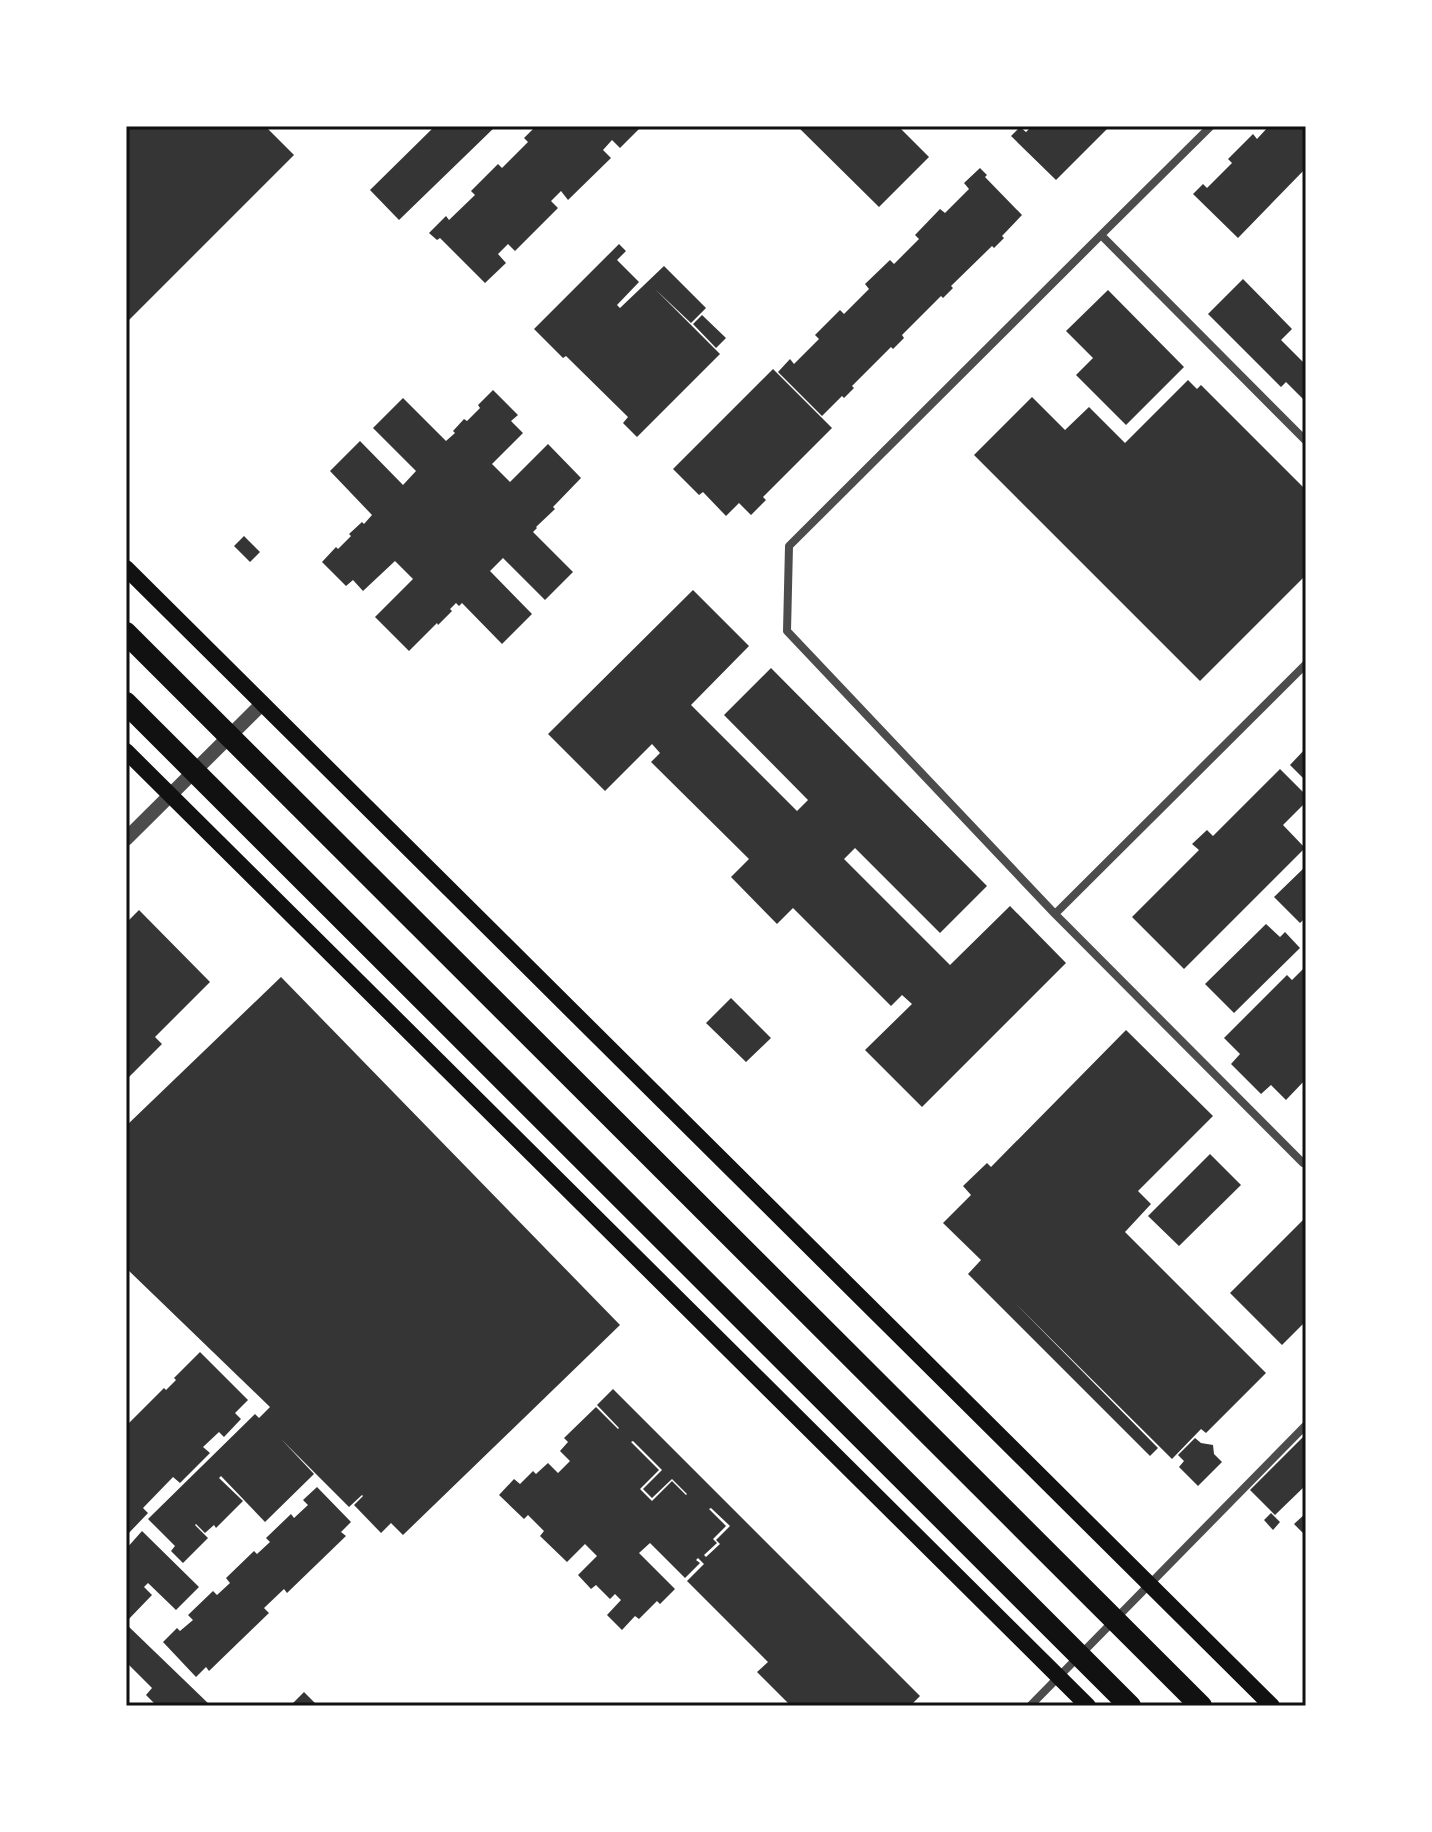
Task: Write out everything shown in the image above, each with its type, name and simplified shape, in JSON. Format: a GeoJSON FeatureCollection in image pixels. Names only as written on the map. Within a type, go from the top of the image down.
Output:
{"type":"FeatureCollection","features":[{"type":"Feature","properties":{"kind":"highway"},"geometry":{"type":"LineString","coordinates":[[126,633],[1201,1706]]}},
{"type":"Feature","properties":{"kind":"highway"},"geometry":{"type":"LineString","coordinates":[[126,703],[1130,1706]]}},
{"type":"Feature","properties":{"kind":"main road"},"geometry":{"type":"LineString","coordinates":[[126,568],[1272,1706]]}},
{"type":"Feature","properties":{"kind":"main road"},"geometry":{"type":"LineString","coordinates":[[126,751],[1088,1706]]}},
{"type":"Feature","properties":{"kind":"street"},"geometry":{"type":"LineString","coordinates":[[1211,126],[789,546],[787,631],[1055,914],[1303,1163],[1306,1160]]}},
{"type":"Feature","properties":{"kind":"street"},"geometry":{"type":"LineString","coordinates":[[1101,235],[1306,441]]}},
{"type":"Feature","properties":{"kind":"street"},"geometry":{"type":"LineString","coordinates":[[1055,914],[1306,664]]}},
{"type":"Feature","properties":{"kind":"street"},"geometry":{"type":"LineString","coordinates":[[126,839],[263,703]]}},
{"type":"Feature","properties":{"kind":"street"},"geometry":{"type":"LineString","coordinates":[[1030,1706],[1306,1425]]}},
{"type":"Feature","properties":{"kind":"building"},"geometry":{"type":"Polygon","coordinates":[[[126,126],[265,126],[294,155],[126,323],[126,126]]]}},
{"type":"Feature","properties":{"kind":"building"},"geometry":{"type":"Polygon","coordinates":[[[435,126],[496,126],[399,220],[370,190],[435,126]]]}},
{"type":"Feature","properties":{"kind":"building"},"geometry":{"type":"Polygon","coordinates":[[[536,126],[642,126],[620,148],[612,140],[603,150],[611,158],[568,200],[561,191],[551,201],[558,208],[515,251],[508,244],[498,254],[506,263],[485,283],[440,238],[437,240],[429,233],[446,216],[449,220],[475,195],[471,191],[498,164],[502,168],[528,142],[524,138],[536,126]]]}},
{"type":"Feature","properties":{"kind":"building"},"geometry":{"type":"Polygon","coordinates":[[[797,126],[898,126],[929,157],[879,207],[797,126]]]}},
{"type":"Feature","properties":{"kind":"building"},"geometry":{"type":"Polygon","coordinates":[[[1032,126],[1110,126],[1056,180],[1011,136],[1020,127],[1026,132],[1032,126]]]}},
{"type":"Feature","properties":{"kind":"building"},"geometry":{"type":"Polygon","coordinates":[[[1269,126],[1306,126],[1306,168],[1238,238],[1193,194],[1203,184],[1207,188],[1232,163],[1228,159],[1253,134],[1257,139],[1269,126]]]}},
{"type":"Feature","properties":{"kind":"building"},"geometry":{"type":"Polygon","coordinates":[[[980,168],[1022,215],[1002,236],[1004,238],[951,286],[953,288],[943,298],[941,296],[902,335],[904,338],[893,349],[891,347],[844,398],[842,396],[822,416],[778,372],[790,359],[794,364],[819,339],[815,335],[840,310],[844,314],[869,289],[865,284],[890,260],[894,264],[919,239],[915,235],[940,209],[945,213],[969,189],[964,183],[980,168]]]}},
{"type":"Feature","properties":{"kind":"building"},"geometry":{"type":"Polygon","coordinates":[[[619,244],[626,251],[617,260],[639,282],[617,305],[620,308],[664,266],[706,308],[691,323],[655,289],[720,354],[637,437],[623,423],[628,417],[534,329],[619,244]]]}},
{"type":"Feature","properties":{"kind":"building"},"geometry":{"type":"Polygon","coordinates":[[[1243,279],[1292,329],[1281,340],[1306,365],[1306,402],[1286,382],[1281,387],[1208,314],[1243,279]]]}},
{"type":"Feature","properties":{"kind":"building"},"geometry":{"type":"Polygon","coordinates":[[[1108,290],[1184,367],[1126,425],[1076,375],[1093,358],[1066,331],[1108,290]]]}},
{"type":"Feature","properties":{"kind":"building"},"geometry":{"type":"Polygon","coordinates":[[[702,315],[726,338],[716,348],[693,324],[702,315]]]}},
{"type":"Feature","properties":{"kind":"building"},"geometry":{"type":"Polygon","coordinates":[[[773,369],[832,428],[763,497],[766,500],[751,515],[739,503],[726,516],[703,492],[699,495],[673,469],[773,369]]]}},
{"type":"Feature","properties":{"kind":"building"},"geometry":{"type":"Polygon","coordinates":[[[1188,380],[1197,389],[1201,385],[1306,490],[1306,575],[1200,681],[974,455],[1032,397],[1065,430],[1089,407],[1125,443],[1188,380]]]}},
{"type":"Feature","properties":{"kind":"building"},"geometry":{"type":"Polygon","coordinates":[[[493,390],[518,415],[511,421],[523,433],[492,464],[510,482],[548,444],[581,478],[533,532],[573,572],[545,600],[503,558],[490,571],[532,614],[502,644],[462,603],[459,606],[456,603],[450,609],[452,611],[409,651],[375,617],[413,579],[395,561],[363,591],[353,580],[346,586],[322,562],[372,515],[330,471],[360,441],[403,485],[416,471],[373,428],[403,398],[446,441],[464,419],[467,421],[480,408],[478,405],[493,390]]]}},
{"type":"Feature","properties":{"kind":"building"},"geometry":{"type":"Polygon","coordinates":[[[244,536],[260,552],[250,562],[234,546],[244,536]]]}},
{"type":"Feature","properties":{"kind":"building"},"geometry":{"type":"Polygon","coordinates":[[[693,590],[749,646],[691,705],[797,811],[808,800],[724,715],[771,668],[987,886],[940,933],[855,848],[844,859],[950,965],[1010,906],[1066,963],[922,1107],[865,1050],[912,1004],[902,995],[891,1006],[793,908],[777,924],[731,877],[749,859],[651,762],[660,753],[652,744],[605,791],[548,734],[693,590]]]}},
{"type":"Feature","properties":{"kind":"building"},"geometry":{"type":"Polygon","coordinates":[[[1306,748],[1306,781],[1290,765],[1306,748]]]}},
{"type":"Feature","properties":{"kind":"building"},"geometry":{"type":"Polygon","coordinates":[[[1280,769],[1306,795],[1306,802],[1283,825],[1305,848],[1184,969],[1132,917],[1199,850],[1192,844],[1207,830],[1213,836],[1280,769]]]}},
{"type":"Feature","properties":{"kind":"building"},"geometry":{"type":"Polygon","coordinates":[[[1306,866],[1306,917],[1300,923],[1274,897],[1306,866]]]}},
{"type":"Feature","properties":{"kind":"building"},"geometry":{"type":"Polygon","coordinates":[[[139,910],[210,982],[155,1037],[162,1044],[126,1080],[126,923],[139,910]]]}},
{"type":"Feature","properties":{"kind":"building"},"geometry":{"type":"Polygon","coordinates":[[[1266,924],[1280,937],[1285,932],[1300,948],[1234,1013],[1205,984],[1266,924]]]}},
{"type":"Feature","properties":{"kind":"building"},"geometry":{"type":"Polygon","coordinates":[[[1306,966],[1306,1079],[1286,1100],[1271,1085],[1261,1094],[1231,1064],[1240,1054],[1224,1038],[1287,975],[1292,980],[1306,966]]]}},
{"type":"Feature","properties":{"kind":"building"},"geometry":{"type":"Polygon","coordinates":[[[281,977],[620,1325],[403,1535],[391,1523],[381,1533],[354,1505],[362,1495],[349,1507],[281,1439],[314,1474],[265,1522],[221,1476],[219,1478],[243,1501],[216,1528],[214,1525],[205,1533],[195,1525],[208,1538],[183,1563],[171,1551],[175,1546],[148,1519],[255,1414],[259,1418],[270,1407],[126,1268],[126,1126],[281,977]]]}},
{"type":"Feature","properties":{"kind":"building"},"geometry":{"type":"Polygon","coordinates":[[[731,998],[771,1038],[746,1062],[706,1023],[731,998]]]}},
{"type":"Feature","properties":{"kind":"building"},"geometry":{"type":"Polygon","coordinates":[[[1126,1030],[1213,1116],[1138,1191],[1151,1204],[1125,1232],[1266,1373],[1206,1433],[1201,1429],[1172,1459],[1013,1301],[1158,1448],[1150,1456],[968,1274],[981,1260],[943,1223],[971,1195],[963,1186],[987,1163],[991,1167],[1126,1030]]]}},
{"type":"Feature","properties":{"kind":"building"},"geometry":{"type":"Polygon","coordinates":[[[1210,1154],[1241,1185],[1179,1246],[1148,1216],[1210,1154]]]}},
{"type":"Feature","properties":{"kind":"building"},"geometry":{"type":"Polygon","coordinates":[[[1306,1217],[1306,1321],[1282,1345],[1230,1293],[1306,1217]]]}},
{"type":"Feature","properties":{"kind":"building"},"geometry":{"type":"Polygon","coordinates":[[[200,1352],[248,1400],[235,1413],[241,1419],[224,1437],[219,1432],[203,1447],[210,1453],[180,1483],[173,1477],[143,1508],[148,1513],[126,1536],[126,1426],[176,1380],[174,1378],[200,1352]]]}},
{"type":"Feature","properties":{"kind":"building"},"geometry":{"type":"Polygon","coordinates":[[[613,1389],[920,1696],[910,1706],[791,1706],[757,1672],[768,1662],[687,1581],[704,1564],[698,1558],[696,1560],[700,1563],[685,1578],[650,1543],[639,1553],[675,1589],[639,1619],[635,1616],[622,1630],[607,1615],[621,1600],[615,1594],[610,1599],[596,1585],[591,1589],[578,1575],[597,1556],[585,1544],[567,1562],[540,1536],[544,1531],[528,1515],[524,1519],[499,1495],[514,1479],[520,1484],[533,1471],[536,1474],[548,1463],[558,1473],[570,1461],[560,1451],[568,1442],[564,1438],[596,1407],[618,1429],[597,1405],[613,1389]],[[633,1441],[659,1470],[640,1489],[652,1501],[672,1481],[687,1494],[672,1479],[652,1498],[643,1489],[662,1470],[633,1441]],[[711,1508],[726,1526],[713,1539],[717,1543],[704,1555],[706,1557],[720,1544],[716,1540],[730,1526],[711,1508]]]}},
{"type":"Feature","properties":{"kind":"building"},"geometry":{"type":"Polygon","coordinates":[[[1306,1434],[1306,1485],[1275,1515],[1250,1490],[1306,1434]]]}},
{"type":"Feature","properties":{"kind":"building"},"geometry":{"type":"Polygon","coordinates":[[[1195,1438],[1201,1443],[1213,1445],[1214,1454],[1222,1462],[1198,1486],[1179,1467],[1184,1461],[1178,1455],[1195,1438]]]}},
{"type":"Feature","properties":{"kind":"building"},"geometry":{"type":"Polygon","coordinates":[[[317,1487],[351,1522],[341,1532],[346,1536],[287,1593],[284,1589],[264,1608],[269,1613],[209,1671],[206,1667],[196,1677],[163,1642],[177,1628],[180,1631],[193,1620],[188,1615],[213,1591],[217,1595],[230,1583],[226,1578],[254,1551],[257,1554],[270,1542],[266,1538],[291,1514],[294,1518],[308,1505],[303,1500],[317,1487]]]}},
{"type":"Feature","properties":{"kind":"building"},"geometry":{"type":"Polygon","coordinates":[[[1271,1513],[1280,1522],[1273,1530],[1264,1520],[1271,1513]]]}},
{"type":"Feature","properties":{"kind":"building"},"geometry":{"type":"Polygon","coordinates":[[[1306,1513],[1306,1536],[1294,1524],[1306,1513]]]}},
{"type":"Feature","properties":{"kind":"building"},"geometry":{"type":"Polygon","coordinates":[[[142,1531],[199,1587],[176,1610],[148,1583],[144,1587],[152,1595],[126,1622],[126,1549],[142,1531]]]}},
{"type":"Feature","properties":{"kind":"building"},"geometry":{"type":"Polygon","coordinates":[[[126,1624],[211,1706],[157,1706],[146,1695],[152,1688],[126,1662],[126,1624]]]}},
{"type":"Feature","properties":{"kind":"building"},"geometry":{"type":"Polygon","coordinates":[[[304,1692],[318,1706],[290,1706],[304,1692]]]}}]}
